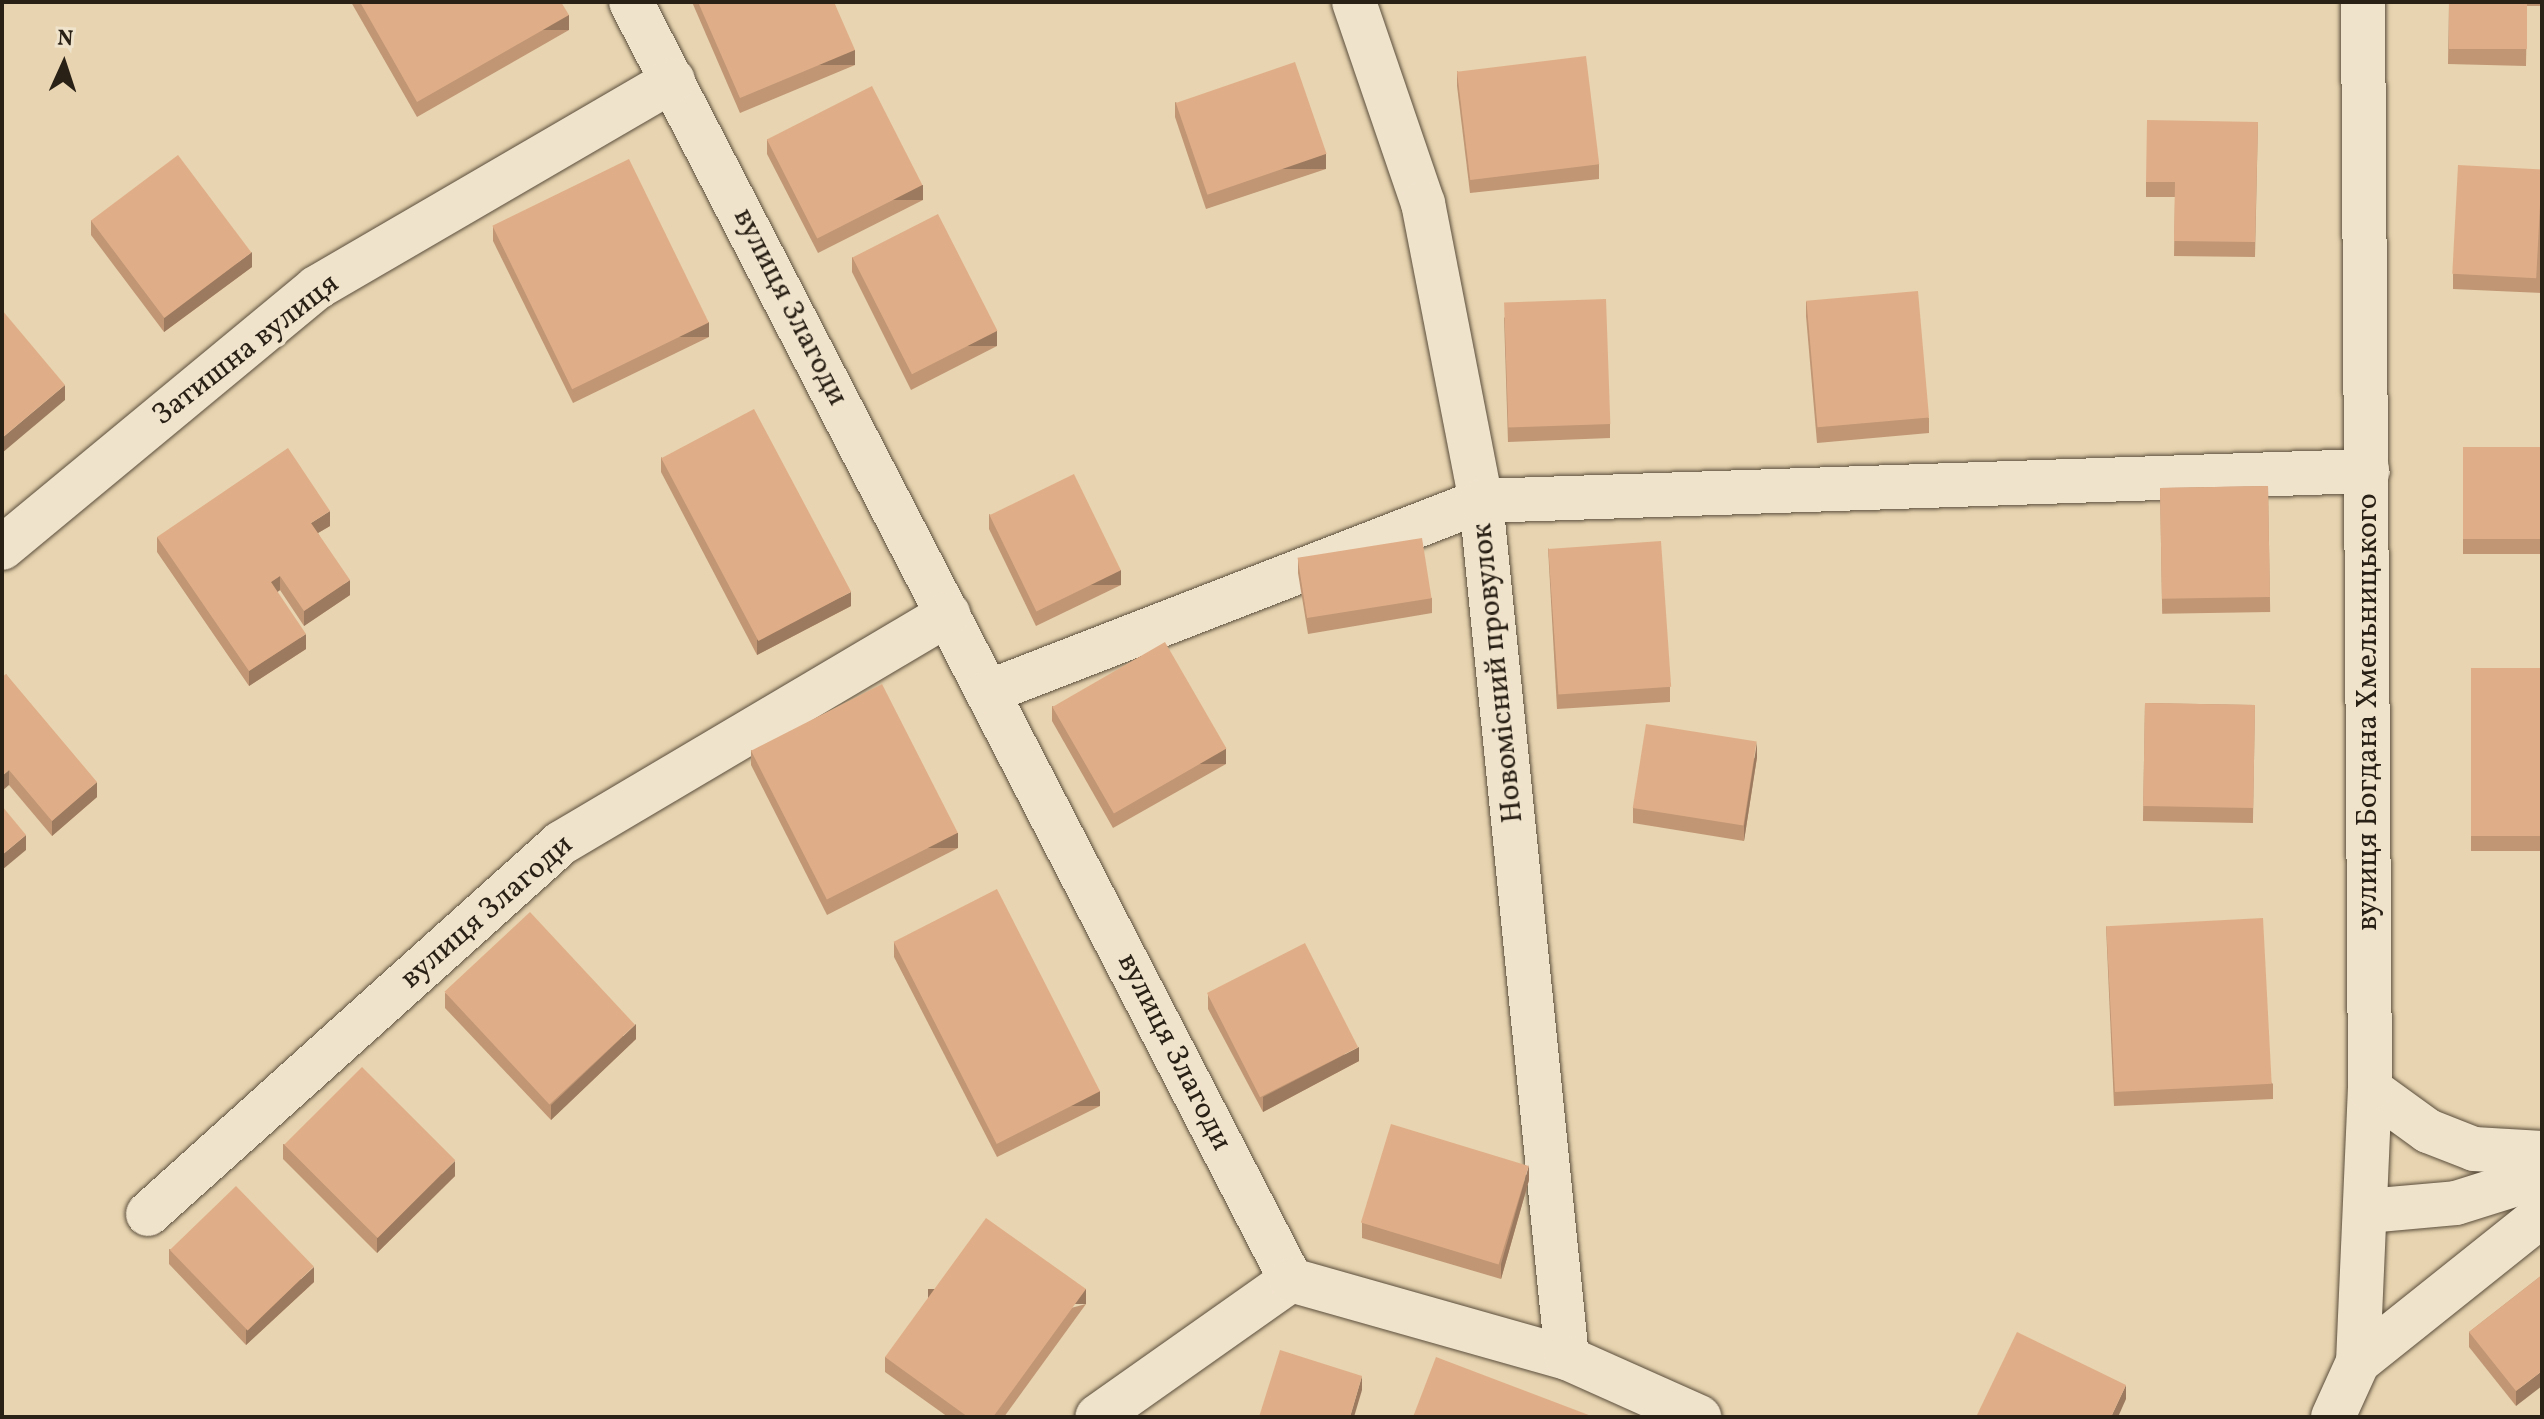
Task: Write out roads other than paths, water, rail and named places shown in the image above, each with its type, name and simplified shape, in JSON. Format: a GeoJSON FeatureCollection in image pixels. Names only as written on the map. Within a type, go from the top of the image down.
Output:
{"type":"FeatureCollection","features":[{"type":"Feature","properties":{"kind":"street","name":"вулиця Злагоди"},"geometry":{"type":"LineString","coordinates":[[631,2],[1291,1280]]}},
{"type":"Feature","properties":{"kind":"street","name":"Новомісний провулок"},"geometry":{"type":"LineString","coordinates":[[1354,2],[1423,203],[1481,501],[1567,1358]]}},
{"type":"Feature","properties":{"kind":"street","name":"вулиця Богдана Хмельницького"},"geometry":{"type":"LineString","coordinates":[[2333,1417],[2358,1362],[2370,1089],[2363,2]]}},
{"type":"Feature","properties":{"kind":"street","name":"Затишна вулиця"},"geometry":{"type":"LineString","coordinates":[[2,548],[316,288],[673,80]]}},
{"type":"Feature","properties":{"kind":"street"},"geometry":{"type":"LineString","coordinates":[[988,692],[1481,501],[2367,471]]}},
{"type":"Feature","properties":{"kind":"street","name":"вулиця Злагоди"},"geometry":{"type":"LineString","coordinates":[[148,1214],[561,843],[948,614]]}},
{"type":"Feature","properties":{"kind":"street"},"geometry":{"type":"LineString","coordinates":[[2370,1089],[2428,1131],[2474,1149],[2542,1153]]}},
{"type":"Feature","properties":{"kind":"street"},"geometry":{"type":"LineString","coordinates":[[2367,1211],[2456,1203],[2542,1176]]}},
{"type":"Feature","properties":{"kind":"street"},"geometry":{"type":"LineString","coordinates":[[2358,1362],[2542,1215]]}},
{"type":"Feature","properties":{"kind":"street"},"geometry":{"type":"LineString","coordinates":[[1097,1417],[1291,1280],[1567,1358],[1699,1417]]}}]}
